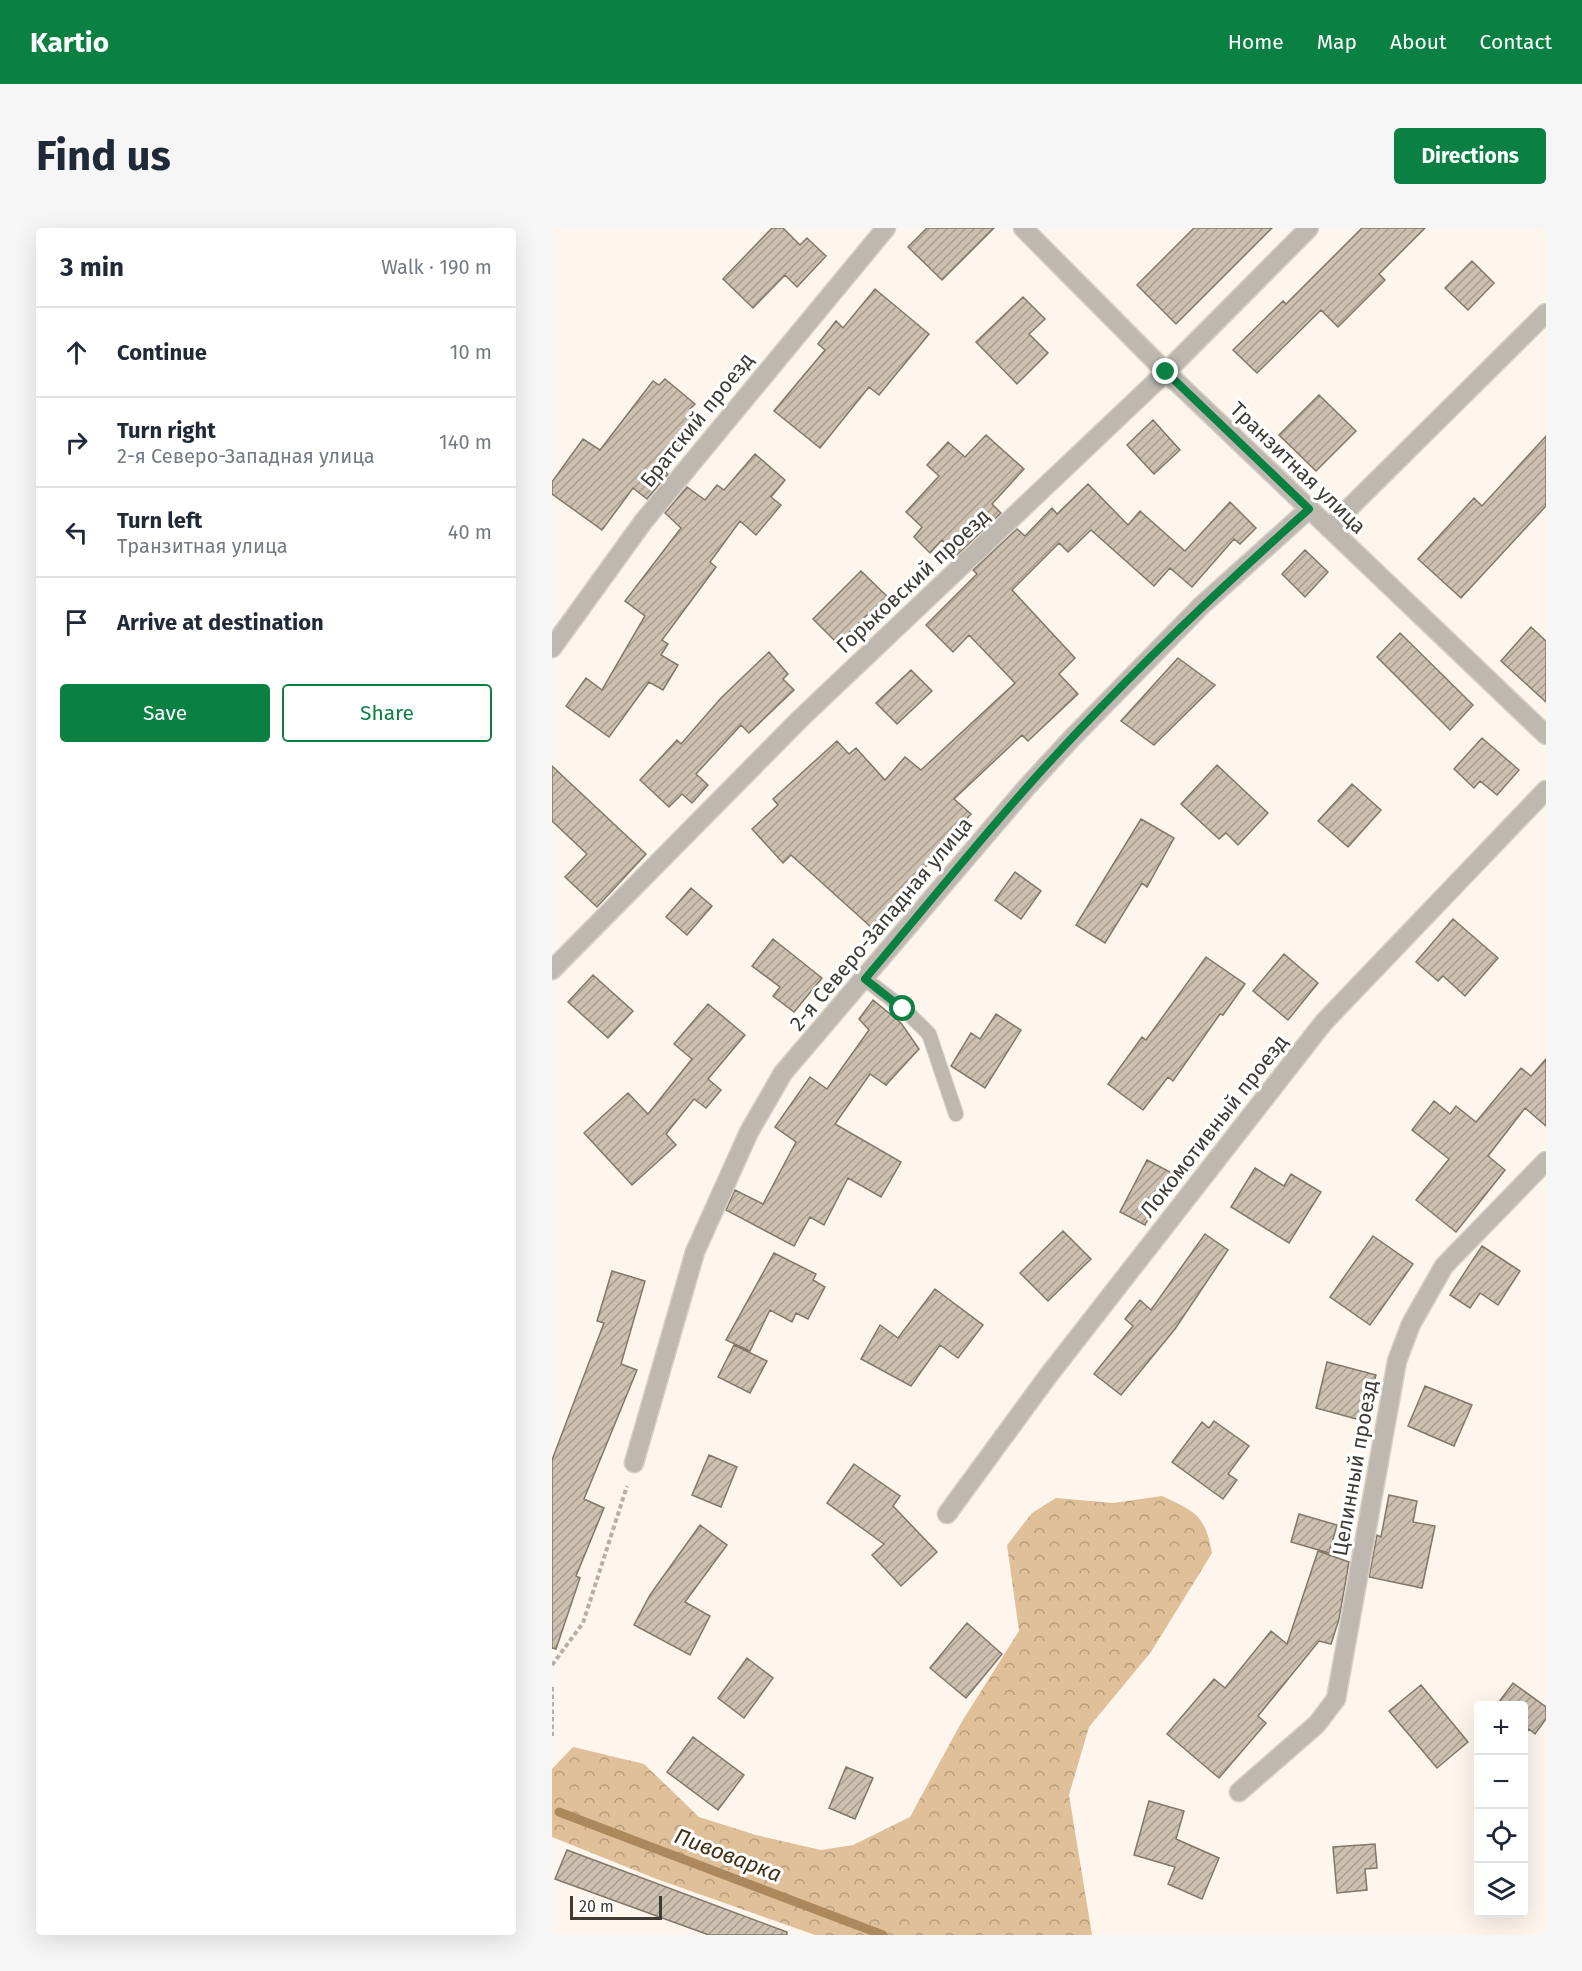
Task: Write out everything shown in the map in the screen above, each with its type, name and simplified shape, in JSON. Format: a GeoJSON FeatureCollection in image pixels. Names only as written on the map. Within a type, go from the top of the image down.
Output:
{"type":"FeatureCollection","features":[{"type":"Feature","properties":{"kind":"street","name":"Братский проезд"},"geometry":{"type":"LineString","coordinates":[[552,648],[643,522],[886,228]]}},
{"type":"Feature","properties":{"kind":"street","name":"Транзитная улица"},"geometry":{"type":"LineString","coordinates":[[1023,228],[1166,372],[1546,735]]}},
{"type":"Feature","properties":{"kind":"street","name":"Горьковский проезд"},"geometry":{"type":"LineString","coordinates":[[552,970],[801,718],[1166,372],[1309,228]]}},
{"type":"Feature","properties":{"kind":"street"},"geometry":{"type":"LineString","coordinates":[[1329,528],[1546,313]]}},
{"type":"Feature","properties":{"kind":"street","name":"2-я Северо-Западная улица"},"geometry":{"type":"LineString","coordinates":[[634,1462],[695,1252],[749,1132],[783,1073],[1026,788],[1072,738],[1201,606],[1309,509]]}},
{"type":"Feature","properties":{"kind":"street","name":"Локомотивный проезд"},"geometry":{"type":"LineString","coordinates":[[947,1514],[1055,1367],[1324,1022],[1546,790]]}},
{"type":"Feature","properties":{"kind":"street","name":"Целинный проезд"},"geometry":{"type":"LineString","coordinates":[[1239,1792],[1317,1724],[1336,1699],[1397,1361],[1411,1324],[1444,1266],[1546,1161]]}},
{"type":"Feature","properties":{"kind":"lane"},"geometry":{"type":"LineString","coordinates":[[865,979],[903,1009],[928,1034],[956,1114]]}},
{"type":"Feature","properties":{"kind":"path"},"geometry":{"type":"LineString","coordinates":[[552,1665],[583,1623],[634,1462]]}},
{"type":"Feature","properties":{"kind":"path"},"geometry":{"type":"LineString","coordinates":[[552,1687],[552,1736]]}},
{"type":"Feature","properties":{"kind":"green space"},"geometry":{"type":"Polygon","coordinates":[[[1162,1496],[1197,1516],[1206,1530],[1212,1553],[1151,1652],[1089,1727],[1069,1795],[1092,1935],[815,1935],[654,1878],[552,1837],[552,1769],[573,1747],[644,1764],[699,1817],[756,1835],[821,1850],[853,1845],[910,1817],[961,1723],[1019,1631],[1007,1545],[1032,1513],[1056,1498],[1113,1503],[1162,1496]]]}},
{"type":"Feature","properties":{"kind":"building"},"geometry":{"type":"Polygon","coordinates":[[[772,228],[783,228],[800,245],[807,238],[826,256],[797,287],[785,275],[753,308],[723,279],[772,228]]]}},
{"type":"Feature","properties":{"kind":"building"},"geometry":{"type":"Polygon","coordinates":[[[927,228],[994,228],[942,280],[908,247],[927,228]]]}},
{"type":"Feature","properties":{"kind":"building"},"geometry":{"type":"Polygon","coordinates":[[[1194,228],[1272,228],[1176,324],[1137,285],[1194,228]]]}},
{"type":"Feature","properties":{"kind":"building"},"geometry":{"type":"Polygon","coordinates":[[[1362,228],[1425,228],[1379,274],[1385,280],[1338,327],[1321,310],[1257,373],[1233,350],[1283,301],[1286,304],[1362,228]]]}},
{"type":"Feature","properties":{"kind":"building"},"geometry":{"type":"Polygon","coordinates":[[[1472,261],[1494,283],[1468,310],[1445,288],[1472,261]]]}},
{"type":"Feature","properties":{"kind":"building"},"geometry":{"type":"Polygon","coordinates":[[[875,289],[929,334],[879,395],[869,387],[820,448],[774,411],[825,350],[818,344],[836,321],[843,328],[875,289]]]}},
{"type":"Feature","properties":{"kind":"building"},"geometry":{"type":"Polygon","coordinates":[[[1023,297],[1045,319],[1029,334],[1048,353],[1017,384],[976,342],[1023,297]]]}},
{"type":"Feature","properties":{"kind":"building"},"geometry":{"type":"Polygon","coordinates":[[[665,379],[695,404],[690,409],[700,417],[661,468],[668,474],[647,499],[633,488],[602,530],[552,494],[552,482],[583,439],[600,450],[653,381],[659,385],[665,379]]]}},
{"type":"Feature","properties":{"kind":"building"},"geometry":{"type":"Polygon","coordinates":[[[1319,395],[1356,431],[1316,471],[1279,435],[1319,395]]]}},
{"type":"Feature","properties":{"kind":"building"},"geometry":{"type":"Polygon","coordinates":[[[1153,420],[1180,450],[1154,474],[1127,445],[1153,420]]]}},
{"type":"Feature","properties":{"kind":"building"},"geometry":{"type":"Polygon","coordinates":[[[986,435],[1024,469],[992,504],[1001,513],[957,555],[942,540],[930,553],[914,537],[922,527],[906,512],[939,476],[927,465],[948,442],[965,457],[986,435]]]}},
{"type":"Feature","properties":{"kind":"building"},"geometry":{"type":"Polygon","coordinates":[[[1546,436],[1546,506],[1461,598],[1418,559],[1474,498],[1482,506],[1546,436]]]}},
{"type":"Feature","properties":{"kind":"building"},"geometry":{"type":"Polygon","coordinates":[[[755,454],[785,480],[771,497],[781,505],[756,535],[740,521],[710,562],[716,567],[662,640],[668,644],[661,655],[678,665],[663,690],[649,682],[609,737],[566,706],[586,678],[602,690],[645,616],[625,601],[681,528],[665,513],[687,487],[705,500],[717,485],[724,490],[755,454]]]}},
{"type":"Feature","properties":{"kind":"building"},"geometry":{"type":"Polygon","coordinates":[[[1088,484],[1128,525],[1140,511],[1185,551],[1230,502],[1256,528],[1240,544],[1234,539],[1192,587],[1170,568],[1154,586],[1091,530],[1068,552],[1059,543],[1012,590],[1075,658],[1059,674],[1078,694],[1028,741],[1022,735],[954,799],[971,814],[871,927],[791,855],[783,863],[752,829],[778,805],[773,799],[837,741],[849,754],[856,748],[885,780],[905,757],[921,770],[1015,683],[969,635],[953,652],[926,625],[977,574],[973,570],[1017,529],[1025,536],[1052,508],[1057,514],[1088,484]]]}},
{"type":"Feature","properties":{"kind":"building"},"geometry":{"type":"Polygon","coordinates":[[[1305,550],[1328,572],[1305,597],[1282,574],[1305,550]]]}},
{"type":"Feature","properties":{"kind":"building"},"geometry":{"type":"Polygon","coordinates":[[[861,571],[896,605],[878,624],[868,614],[838,644],[813,619],[861,571]]]}},
{"type":"Feature","properties":{"kind":"building"},"geometry":{"type":"Polygon","coordinates":[[[1531,627],[1546,641],[1546,702],[1501,661],[1531,627]]]}},
{"type":"Feature","properties":{"kind":"building"},"geometry":{"type":"Polygon","coordinates":[[[1400,633],[1473,705],[1450,730],[1377,657],[1400,633]]]}},
{"type":"Feature","properties":{"kind":"building"},"geometry":{"type":"Polygon","coordinates":[[[769,652],[788,674],[783,679],[794,690],[749,733],[741,725],[696,774],[708,785],[692,803],[682,794],[669,807],[640,780],[677,740],[681,744],[721,698],[769,652]]]}},
{"type":"Feature","properties":{"kind":"building"},"geometry":{"type":"Polygon","coordinates":[[[1178,658],[1215,685],[1154,745],[1121,721],[1178,658]]]}},
{"type":"Feature","properties":{"kind":"building"},"geometry":{"type":"Polygon","coordinates":[[[911,670],[932,691],[897,724],[876,703],[911,670]]]}},
{"type":"Feature","properties":{"kind":"building"},"geometry":{"type":"Polygon","coordinates":[[[1482,738],[1519,770],[1497,795],[1480,781],[1474,788],[1454,769],[1482,738]]]}},
{"type":"Feature","properties":{"kind":"building"},"geometry":{"type":"Polygon","coordinates":[[[1217,765],[1268,813],[1238,845],[1226,833],[1219,839],[1181,804],[1217,765]]]}},
{"type":"Feature","properties":{"kind":"building"},"geometry":{"type":"Polygon","coordinates":[[[552,766],[646,854],[597,907],[565,877],[587,854],[552,821],[552,766]]]}},
{"type":"Feature","properties":{"kind":"building"},"geometry":{"type":"Polygon","coordinates":[[[1352,784],[1381,810],[1348,847],[1318,821],[1352,784]]]}},
{"type":"Feature","properties":{"kind":"building"},"geometry":{"type":"Polygon","coordinates":[[[1141,819],[1174,838],[1147,887],[1142,883],[1105,943],[1076,925],[1141,819]]]}},
{"type":"Feature","properties":{"kind":"building"},"geometry":{"type":"Polygon","coordinates":[[[1015,872],[1041,891],[1021,919],[995,900],[1015,872]]]}},
{"type":"Feature","properties":{"kind":"building"},"geometry":{"type":"Polygon","coordinates":[[[691,888],[712,906],[687,935],[666,917],[691,888]]]}},
{"type":"Feature","properties":{"kind":"building"},"geometry":{"type":"Polygon","coordinates":[[[1453,919],[1498,958],[1465,996],[1443,976],[1438,981],[1416,962],[1453,919]]]}},
{"type":"Feature","properties":{"kind":"building"},"geometry":{"type":"Polygon","coordinates":[[[773,939],[822,978],[794,1012],[773,996],[780,987],[752,966],[773,939]]]}},
{"type":"Feature","properties":{"kind":"building"},"geometry":{"type":"Polygon","coordinates":[[[1284,954],[1318,983],[1288,1020],[1253,991],[1284,954]]]}},
{"type":"Feature","properties":{"kind":"building"},"geometry":{"type":"Polygon","coordinates":[[[1206,957],[1245,984],[1223,1015],[1220,1014],[1173,1081],[1168,1077],[1143,1110],[1108,1084],[1142,1037],[1146,1040],[1206,957]]]}},
{"type":"Feature","properties":{"kind":"building"},"geometry":{"type":"Polygon","coordinates":[[[593,975],[633,1011],[608,1038],[568,1002],[593,975]]]}},
{"type":"Feature","properties":{"kind":"building"},"geometry":{"type":"Polygon","coordinates":[[[873,1000],[901,1023],[919,1049],[886,1085],[870,1074],[835,1124],[901,1162],[881,1197],[848,1178],[824,1225],[810,1217],[794,1246],[726,1210],[735,1190],[763,1204],[796,1142],[775,1127],[810,1077],[827,1089],[869,1030],[859,1019],[873,1000]]]}},
{"type":"Feature","properties":{"kind":"building"},"geometry":{"type":"Polygon","coordinates":[[[708,1004],[745,1035],[708,1079],[721,1090],[706,1108],[694,1099],[666,1134],[676,1145],[632,1185],[584,1133],[628,1093],[648,1114],[692,1059],[674,1044],[708,1004]]]}},
{"type":"Feature","properties":{"kind":"building"},"geometry":{"type":"Polygon","coordinates":[[[996,1014],[1021,1030],[985,1088],[951,1066],[971,1033],[980,1039],[996,1014]]]}},
{"type":"Feature","properties":{"kind":"building"},"geometry":{"type":"Polygon","coordinates":[[[1546,1059],[1546,1126],[1525,1108],[1488,1156],[1505,1170],[1456,1232],[1416,1200],[1449,1159],[1412,1130],[1434,1101],[1450,1114],[1456,1106],[1476,1122],[1521,1068],[1531,1076],[1546,1059]]]}},
{"type":"Feature","properties":{"kind":"building"},"geometry":{"type":"Polygon","coordinates":[[[1147,1160],[1172,1173],[1145,1225],[1120,1212],[1147,1160]]]}},
{"type":"Feature","properties":{"kind":"building"},"geometry":{"type":"Polygon","coordinates":[[[1255,1168],[1284,1186],[1291,1174],[1321,1192],[1289,1243],[1231,1207],[1255,1168]]]}},
{"type":"Feature","properties":{"kind":"building"},"geometry":{"type":"Polygon","coordinates":[[[1063,1231],[1091,1259],[1048,1301],[1020,1273],[1063,1231]]]}},
{"type":"Feature","properties":{"kind":"building"},"geometry":{"type":"Polygon","coordinates":[[[1205,1234],[1228,1250],[1175,1329],[1121,1395],[1094,1374],[1133,1326],[1125,1319],[1140,1300],[1151,1310],[1205,1234]]]}},
{"type":"Feature","properties":{"kind":"building"},"geometry":{"type":"Polygon","coordinates":[[[1373,1236],[1413,1264],[1370,1325],[1330,1297],[1373,1236]]]}},
{"type":"Feature","properties":{"kind":"building"},"geometry":{"type":"Polygon","coordinates":[[[1482,1246],[1520,1271],[1498,1305],[1480,1293],[1470,1308],[1450,1295],[1482,1246]]]}},
{"type":"Feature","properties":{"kind":"building"},"geometry":{"type":"Polygon","coordinates":[[[774,1253],[816,1274],[813,1280],[825,1287],[808,1319],[796,1313],[792,1322],[770,1310],[750,1351],[726,1340],[774,1253]]]}},
{"type":"Feature","properties":{"kind":"building"},"geometry":{"type":"Polygon","coordinates":[[[612,1271],[645,1281],[621,1364],[637,1370],[584,1499],[604,1508],[576,1576],[580,1578],[556,1649],[552,1648],[552,1460],[604,1323],[597,1321],[612,1271]]]}},
{"type":"Feature","properties":{"kind":"building"},"geometry":{"type":"Polygon","coordinates":[[[935,1289],[983,1325],[958,1358],[940,1345],[911,1386],[861,1359],[880,1325],[898,1338],[935,1289]]]}},
{"type":"Feature","properties":{"kind":"building"},"geometry":{"type":"Polygon","coordinates":[[[734,1345],[767,1361],[750,1393],[718,1377],[734,1345]]]}},
{"type":"Feature","properties":{"kind":"building"},"geometry":{"type":"Polygon","coordinates":[[[1327,1362],[1376,1375],[1364,1421],[1316,1408],[1327,1362]]]}},
{"type":"Feature","properties":{"kind":"building"},"geometry":{"type":"Polygon","coordinates":[[[1425,1386],[1472,1405],[1454,1446],[1408,1426],[1425,1386]]]}},
{"type":"Feature","properties":{"kind":"building"},"geometry":{"type":"Polygon","coordinates":[[[1214,1421],[1249,1446],[1228,1474],[1237,1480],[1223,1499],[1172,1462],[1202,1422],[1209,1428],[1214,1421]]]}},
{"type":"Feature","properties":{"kind":"building"},"geometry":{"type":"Polygon","coordinates":[[[709,1455],[737,1467],[721,1507],[692,1495],[709,1455]]]}},
{"type":"Feature","properties":{"kind":"building"},"geometry":{"type":"Polygon","coordinates":[[[854,1464],[900,1496],[893,1506],[937,1552],[901,1586],[872,1555],[884,1544],[827,1503],[854,1464]]]}},
{"type":"Feature","properties":{"kind":"building"},"geometry":{"type":"Polygon","coordinates":[[[1389,1495],[1417,1501],[1413,1522],[1435,1526],[1422,1588],[1369,1577],[1377,1535],[1381,1537],[1389,1495]]]}},
{"type":"Feature","properties":{"kind":"building"},"geometry":{"type":"Polygon","coordinates":[[[1299,1514],[1337,1525],[1329,1553],[1291,1542],[1299,1514]]]}},
{"type":"Feature","properties":{"kind":"building"},"geometry":{"type":"Polygon","coordinates":[[[700,1525],[727,1545],[685,1602],[710,1616],[690,1655],[634,1625],[650,1595],[700,1525]]]}},
{"type":"Feature","properties":{"kind":"building"},"geometry":{"type":"Polygon","coordinates":[[[1318,1551],[1349,1562],[1339,1619],[1331,1644],[1319,1641],[1258,1716],[1266,1723],[1219,1778],[1167,1734],[1214,1679],[1225,1688],[1271,1631],[1287,1644],[1318,1551]]]}},
{"type":"Feature","properties":{"kind":"building"},"geometry":{"type":"Polygon","coordinates":[[[967,1623],[1002,1654],[966,1698],[930,1668],[967,1623]]]}},
{"type":"Feature","properties":{"kind":"building"},"geometry":{"type":"Polygon","coordinates":[[[747,1658],[773,1678],[744,1718],[718,1698],[747,1658]]]}},
{"type":"Feature","properties":{"kind":"building"},"geometry":{"type":"Polygon","coordinates":[[[1513,1683],[1546,1707],[1546,1719],[1535,1734],[1528,1730],[1528,1701],[1500,1701],[1513,1683]]]}},
{"type":"Feature","properties":{"kind":"building"},"geometry":{"type":"Polygon","coordinates":[[[1421,1685],[1468,1742],[1437,1768],[1389,1711],[1421,1685]]]}},
{"type":"Feature","properties":{"kind":"building"},"geometry":{"type":"Polygon","coordinates":[[[693,1737],[744,1775],[718,1810],[667,1772],[693,1737]]]}},
{"type":"Feature","properties":{"kind":"building"},"geometry":{"type":"Polygon","coordinates":[[[846,1767],[873,1778],[855,1819],[829,1808],[846,1767]]]}},
{"type":"Feature","properties":{"kind":"building"},"geometry":{"type":"Polygon","coordinates":[[[1149,1801],[1184,1811],[1176,1839],[1219,1858],[1202,1899],[1168,1884],[1175,1867],[1134,1855],[1149,1801]]]}},
{"type":"Feature","properties":{"kind":"building"},"geometry":{"type":"Polygon","coordinates":[[[1375,1844],[1377,1868],[1365,1869],[1367,1890],[1337,1893],[1333,1847],[1375,1844]]]}},
{"type":"Feature","properties":{"kind":"building"},"geometry":{"type":"Polygon","coordinates":[[[567,1850],[787,1932],[787,1935],[709,1935],[555,1879],[567,1850]]]}},
{"type":"Feature","properties":{"kind":"waterway","name":"Пивоварка"},"geometry":{"type":"LineString","coordinates":[[559,1812],[883,1935]]}},
{"type":"Feature","properties":{"kind":"route"},"geometry":{"type":"LineString","coordinates":[[903,1009],[865,979],[1026,788],[1072,738],[1201,606],[1309,509],[1166,372]]}}]}
